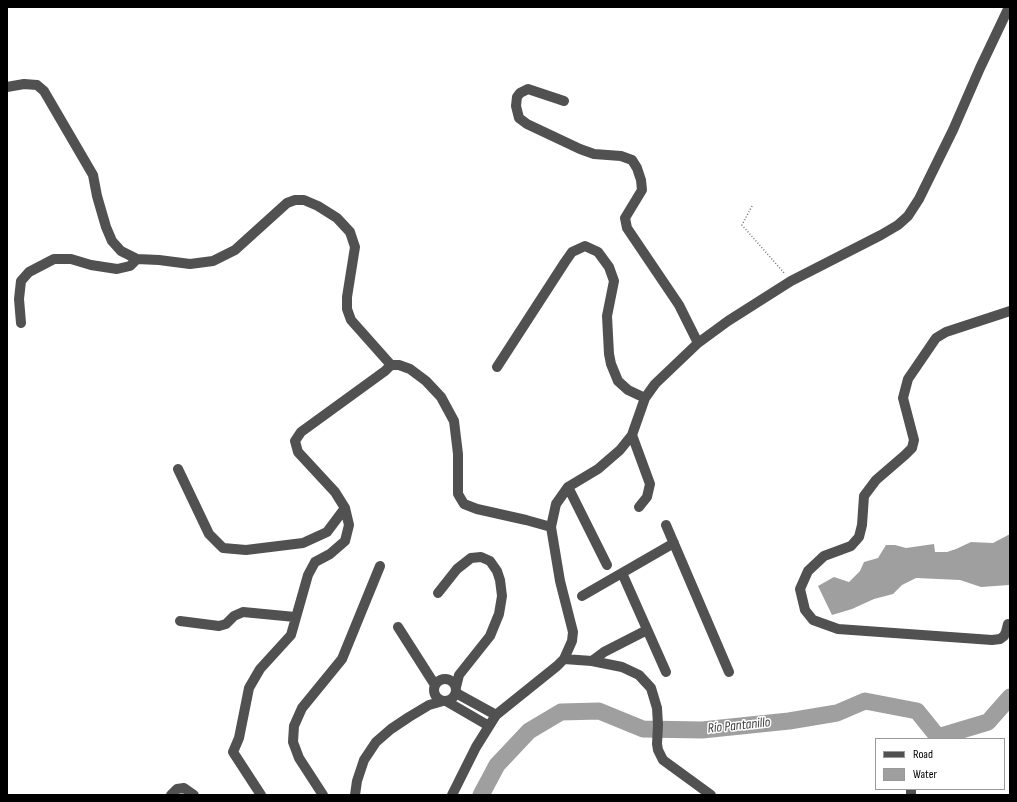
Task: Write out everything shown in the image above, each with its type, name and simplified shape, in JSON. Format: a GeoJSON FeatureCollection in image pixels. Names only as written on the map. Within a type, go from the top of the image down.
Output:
{"type":"FeatureCollection","features":[{"type":"Feature","properties":{"kind":"street"},"geometry":{"type":"LineString","coordinates":[[452,795],[476,748],[496,715],[557,666],[564,659],[572,642],[573,632],[560,581],[551,527],[556,504],[568,487],[598,469],[620,450],[632,435],[645,398],[655,384],[698,343],[728,321],[791,281],[882,235],[898,225],[908,216],[919,199],[953,130],[1009,7]]}},
{"type":"Feature","properties":{"kind":"street"},"geometry":{"type":"LineString","coordinates":[[7,87],[24,84],[37,85],[44,91],[93,175],[97,196],[106,227],[112,241],[121,251],[138,259],[190,264],[213,262],[235,250],[287,203],[295,200],[304,200],[318,206],[338,218],[350,232],[355,247],[347,297],[347,309],[351,320],[391,364],[410,369],[426,381],[440,397],[454,421],[458,454],[458,494],[464,504],[477,510],[526,520],[551,527]]}},
{"type":"Feature","properties":{"kind":"street"},"geometry":{"type":"LineString","coordinates":[[564,101],[528,90],[520,93],[517,97],[516,106],[519,118],[527,124],[580,149],[594,154],[621,156],[632,160],[637,168],[641,180],[642,190],[625,218],[627,228],[679,305],[698,343]]}},
{"type":"Feature","properties":{"kind":"street"},"geometry":{"type":"LineString","coordinates":[[497,367],[572,252],[585,246],[598,252],[609,267],[614,281],[607,316],[611,364],[618,380],[628,390],[645,398]]}},
{"type":"Feature","properties":{"kind":"street"},"geometry":{"type":"LineString","coordinates":[[21,323],[19,299],[21,281],[29,272],[54,259],[70,259],[90,265],[117,269],[130,266],[138,259]]}},
{"type":"Feature","properties":{"kind":"street"},"geometry":{"type":"LineString","coordinates":[[1008,624],[1004,636],[1000,639],[992,640],[838,629],[814,620],[805,610],[800,589],[808,571],[824,556],[851,546],[858,537],[862,525],[864,496],[876,480],[912,448],[914,440],[903,398],[908,379],[936,338],[946,332],[1010,311]]}},
{"type":"Feature","properties":{"kind":"street"},"geometry":{"type":"LineString","coordinates":[[261,795],[233,752],[238,738],[249,688],[260,669],[290,635],[308,575],[315,562],[330,554],[345,541],[349,525],[345,508],[336,492],[298,452],[295,441],[301,432],[385,371],[391,364]]}},
{"type":"Feature","properties":{"kind":"street"},"geometry":{"type":"LineString","coordinates":[[632,435],[650,484],[647,497],[639,507]]}},
{"type":"Feature","properties":{"kind":"street"},"geometry":{"type":"LineString","coordinates":[[178,469],[209,534],[223,548],[246,550],[303,543],[327,532],[345,508]]}},
{"type":"Feature","properties":{"kind":"street"},"geometry":{"type":"LineString","coordinates":[[568,487],[607,565]]}},
{"type":"Feature","properties":{"kind":"street"},"geometry":{"type":"LineString","coordinates":[[666,524],[728,672]]}},
{"type":"Feature","properties":{"kind":"street"},"geometry":{"type":"LineString","coordinates":[[582,596],[674,543]]}},
{"type":"Feature","properties":{"kind":"street"},"geometry":{"type":"LineString","coordinates":[[355,795],[357,781],[362,765],[376,742],[400,723],[429,705],[452,699],[456,690],[459,674],[490,636],[500,608],[502,596],[497,571],[490,561],[481,557],[471,558],[457,569],[438,593]]}},
{"type":"Feature","properties":{"kind":"street"},"geometry":{"type":"LineString","coordinates":[[323,795],[298,758],[293,742],[294,726],[302,708],[342,659],[380,566]]}},
{"type":"Feature","properties":{"kind":"street"},"geometry":{"type":"LineString","coordinates":[[622,573],[666,672]]}},
{"type":"Feature","properties":{"kind":"street"},"geometry":{"type":"LineString","coordinates":[[180,621],[219,626],[226,624],[234,616],[243,612],[295,617]]}},
{"type":"Feature","properties":{"kind":"street"},"geometry":{"type":"LineString","coordinates":[[398,626],[437,681],[436,696],[489,726]]}},
{"type":"Feature","properties":{"kind":"street"},"geometry":{"type":"LineString","coordinates":[[592,661],[604,652],[647,630]]}},
{"type":"Feature","properties":{"kind":"street"},"geometry":{"type":"LineString","coordinates":[[564,659],[592,661],[622,667],[640,675],[651,688],[657,708],[657,744],[663,760],[711,795]]}},
{"type":"Feature","properties":{"kind":"street"},"geometry":{"type":"LineString","coordinates":[[437,681],[459,674]]}},
{"type":"Feature","properties":{"kind":"street"},"geometry":{"type":"LineString","coordinates":[[437,681],[447,678],[453,681],[456,690],[496,715]]}},
{"type":"Feature","properties":{"kind":"street"},"geometry":{"type":"LineString","coordinates":[[429,705],[437,681]]}},
{"type":"Feature","properties":{"kind":"street"},"geometry":{"type":"LineString","coordinates":[[171,795],[177,788],[184,788],[194,795]]}},
{"type":"Feature","properties":{"kind":"path"},"geometry":{"type":"LineString","coordinates":[[752,206],[742,225],[791,281]]}},
{"type":"Feature","properties":{"kind":"water"},"geometry":{"type":"Polygon","coordinates":[[[1010,534],[1010,585],[981,587],[960,580],[916,578],[902,585],[893,594],[874,599],[852,609],[832,615],[818,586],[834,577],[849,582],[860,571],[864,562],[878,558],[886,545],[895,545],[906,548],[934,544],[935,552],[947,552],[971,542],[993,543],[1010,534]]]}},
{"type":"Feature","properties":{"kind":"waterway","name":"Río Pantanillo"},"geometry":{"type":"LineString","coordinates":[[481,795],[497,765],[529,731],[561,712],[599,711],[643,729],[702,730],[789,721],[837,713],[865,701],[917,711],[938,737],[988,722],[1010,697]]}}]}
